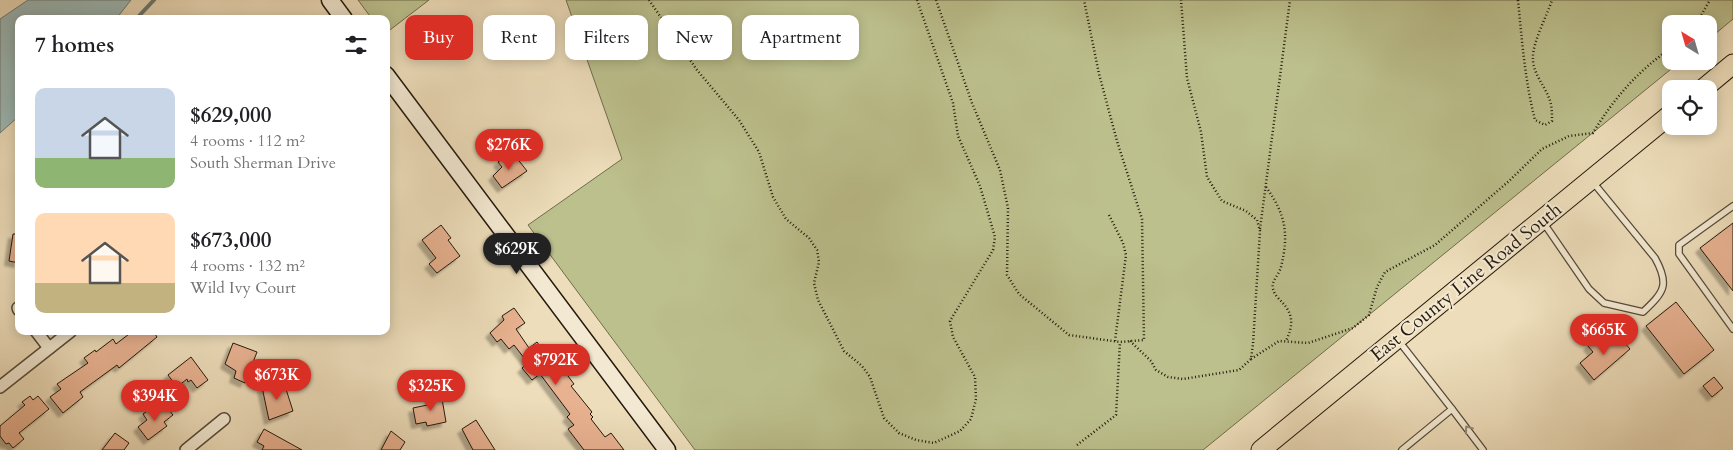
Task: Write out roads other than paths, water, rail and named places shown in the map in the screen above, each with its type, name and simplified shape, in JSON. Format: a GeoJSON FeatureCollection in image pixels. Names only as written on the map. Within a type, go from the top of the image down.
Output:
{"type":"FeatureCollection","features":[{"type":"Feature","properties":{"kind":"main road"},"geometry":{"type":"LineString","coordinates":[[1714,80],[1733,64]]}},
{"type":"Feature","properties":{"kind":"main road","name":"East County Line Road South"},"geometry":{"type":"LineString","coordinates":[[1261,450],[1662,121]]}},
{"type":"Feature","properties":{"kind":"street"},"geometry":{"type":"LineString","coordinates":[[330,0],[341,15]]}},
{"type":"Feature","properties":{"kind":"street"},"geometry":{"type":"LineString","coordinates":[[390,83],[667,450]]}},
{"type":"Feature","properties":{"kind":"street"},"geometry":{"type":"LineString","coordinates":[[39,335],[49,348]]}},
{"type":"Feature","properties":{"kind":"street"},"geometry":{"type":"LineString","coordinates":[[0,387],[65,335]]}},
{"type":"Feature","properties":{"kind":"street"},"geometry":{"type":"LineString","coordinates":[[186,450],[224,419]]}},
{"type":"Feature","properties":{"kind":"lane"},"geometry":{"type":"LineString","coordinates":[[1542,220],[1590,289],[1604,303],[1644,312],[1662,294],[1664,282],[1662,270],[1655,258],[1591,180]]}},
{"type":"Feature","properties":{"kind":"lane"},"geometry":{"type":"LineString","coordinates":[[1733,206],[1680,245],[1679,254],[1733,329]]}},
{"type":"Feature","properties":{"kind":"lane"},"geometry":{"type":"LineString","coordinates":[[1397,339],[1483,450]]}},
{"type":"Feature","properties":{"kind":"lane"},"geometry":{"type":"LineString","coordinates":[[1402,450],[1452,409]]}},
{"type":"Feature","properties":{"kind":"water"},"geometry":{"type":"Polygon","coordinates":[[[28,0],[131,0],[119,15],[15,15],[15,120],[0,133],[0,19],[28,0]]]}},
{"type":"Feature","properties":{"kind":"waterway"},"geometry":{"type":"LineString","coordinates":[[140,15],[154,0]]}}]}
